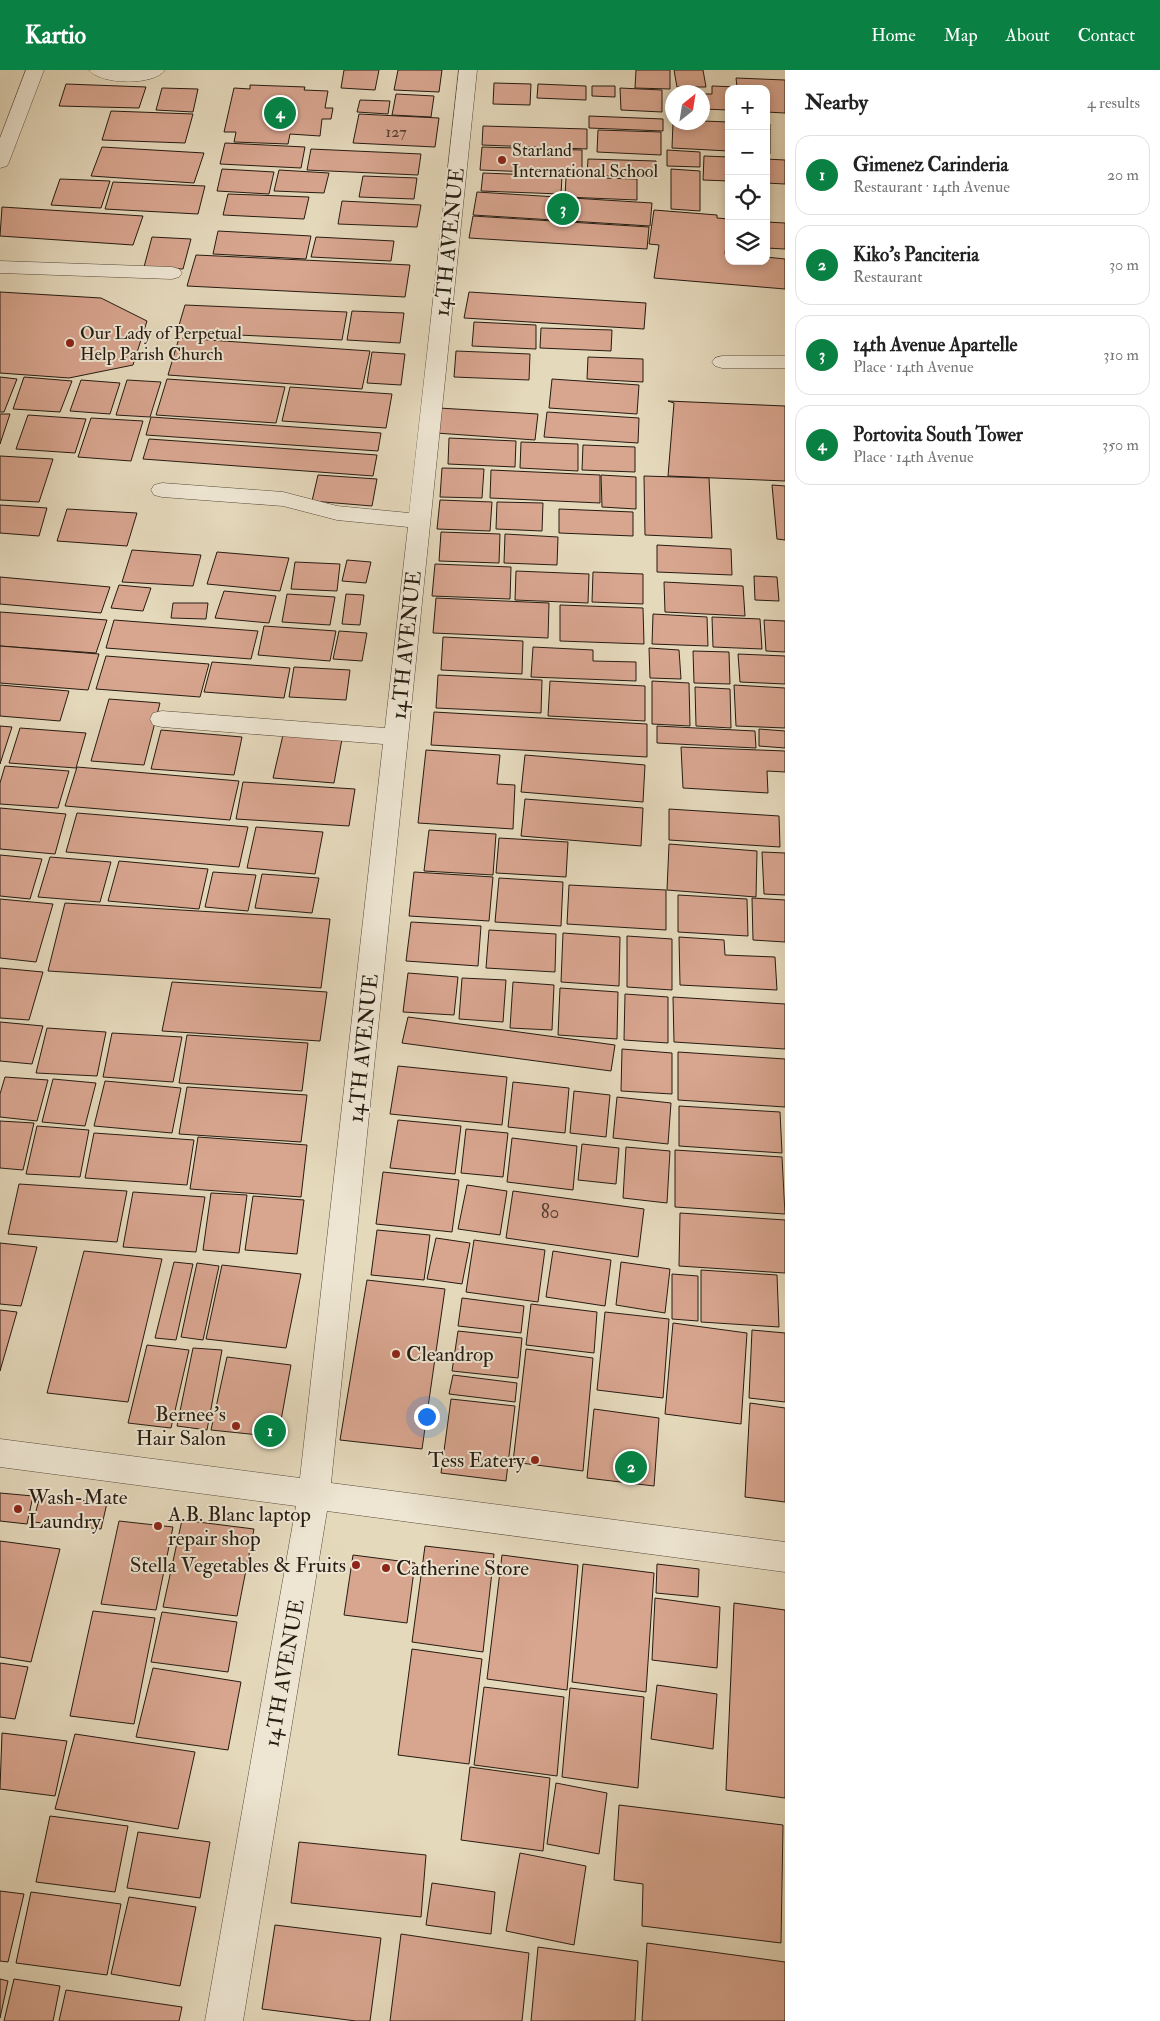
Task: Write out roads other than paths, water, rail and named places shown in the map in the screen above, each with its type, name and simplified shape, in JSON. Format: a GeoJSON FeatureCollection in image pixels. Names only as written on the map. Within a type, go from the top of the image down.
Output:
{"type":"FeatureCollection","features":[{"type":"Feature","properties":{"kind":"street"},"geometry":{"type":"LineString","coordinates":[[0,162],[35,70]]}},
{"type":"Feature","properties":{"kind":"street"},"geometry":{"type":"LineString","coordinates":[[98,70],[121,75],[140,76],[156,70]]}},
{"type":"Feature","properties":{"kind":"street","name":"14TH AVENUE"},"geometry":{"type":"LineString","coordinates":[[224,2021],[314,1495],[468,70]]}},
{"type":"Feature","properties":{"kind":"street"},"geometry":{"type":"LineString","coordinates":[[0,267],[172,273]]}},
{"type":"Feature","properties":{"kind":"street"},"geometry":{"type":"LineString","coordinates":[[722,362],[785,362]]}},
{"type":"Feature","properties":{"kind":"street"},"geometry":{"type":"LineString","coordinates":[[162,490],[283,499],[338,513],[419,521]]}},
{"type":"Feature","properties":{"kind":"street"},"geometry":{"type":"LineString","coordinates":[[162,719],[396,737]]}},
{"type":"Feature","properties":{"kind":"street"},"geometry":{"type":"LineString","coordinates":[[0,1453],[785,1557]]}},
{"type":"Feature","properties":{"kind":"place","name":"Portovita South Tower"},"geometry":{"type":"Point","coordinates":[280,113]}},
{"type":"Feature","properties":{"kind":"place","name":"Starland International School"},"geometry":{"type":"Point","coordinates":[502,160]}},
{"type":"Feature","properties":{"kind":"place","name":"14th Avenue Apartelle"},"geometry":{"type":"Point","coordinates":[563,209]}},
{"type":"Feature","properties":{"kind":"place","name":"Our Lady of Perpetual Help Parish Church"},"geometry":{"type":"Point","coordinates":[70,343]}},
{"type":"Feature","properties":{"kind":"place","name":"Cleandrop"},"geometry":{"type":"Point","coordinates":[396,1354]}},
{"type":"Feature","properties":{"kind":"place","name":"Bernee's Hair Salon"},"geometry":{"type":"Point","coordinates":[236,1426]}},
{"type":"Feature","properties":{"kind":"place","name":"Gimenez Carinderia"},"geometry":{"type":"Point","coordinates":[270,1431]}},
{"type":"Feature","properties":{"kind":"place","name":"Tess Eatery"},"geometry":{"type":"Point","coordinates":[535,1460]}},
{"type":"Feature","properties":{"kind":"place","name":"Kiko's Panciteria"},"geometry":{"type":"Point","coordinates":[631,1467]}},
{"type":"Feature","properties":{"kind":"place","name":"Wash-Mate Laundry"},"geometry":{"type":"Point","coordinates":[18,1509]}},
{"type":"Feature","properties":{"kind":"place","name":"A.B. Blanc laptop repair shop"},"geometry":{"type":"Point","coordinates":[158,1526]}},
{"type":"Feature","properties":{"kind":"place","name":"Stella Vegetables & Fruits"},"geometry":{"type":"Point","coordinates":[356,1565]}},
{"type":"Feature","properties":{"kind":"place","name":"Catherine Store"},"geometry":{"type":"Point","coordinates":[386,1568]}}]}
